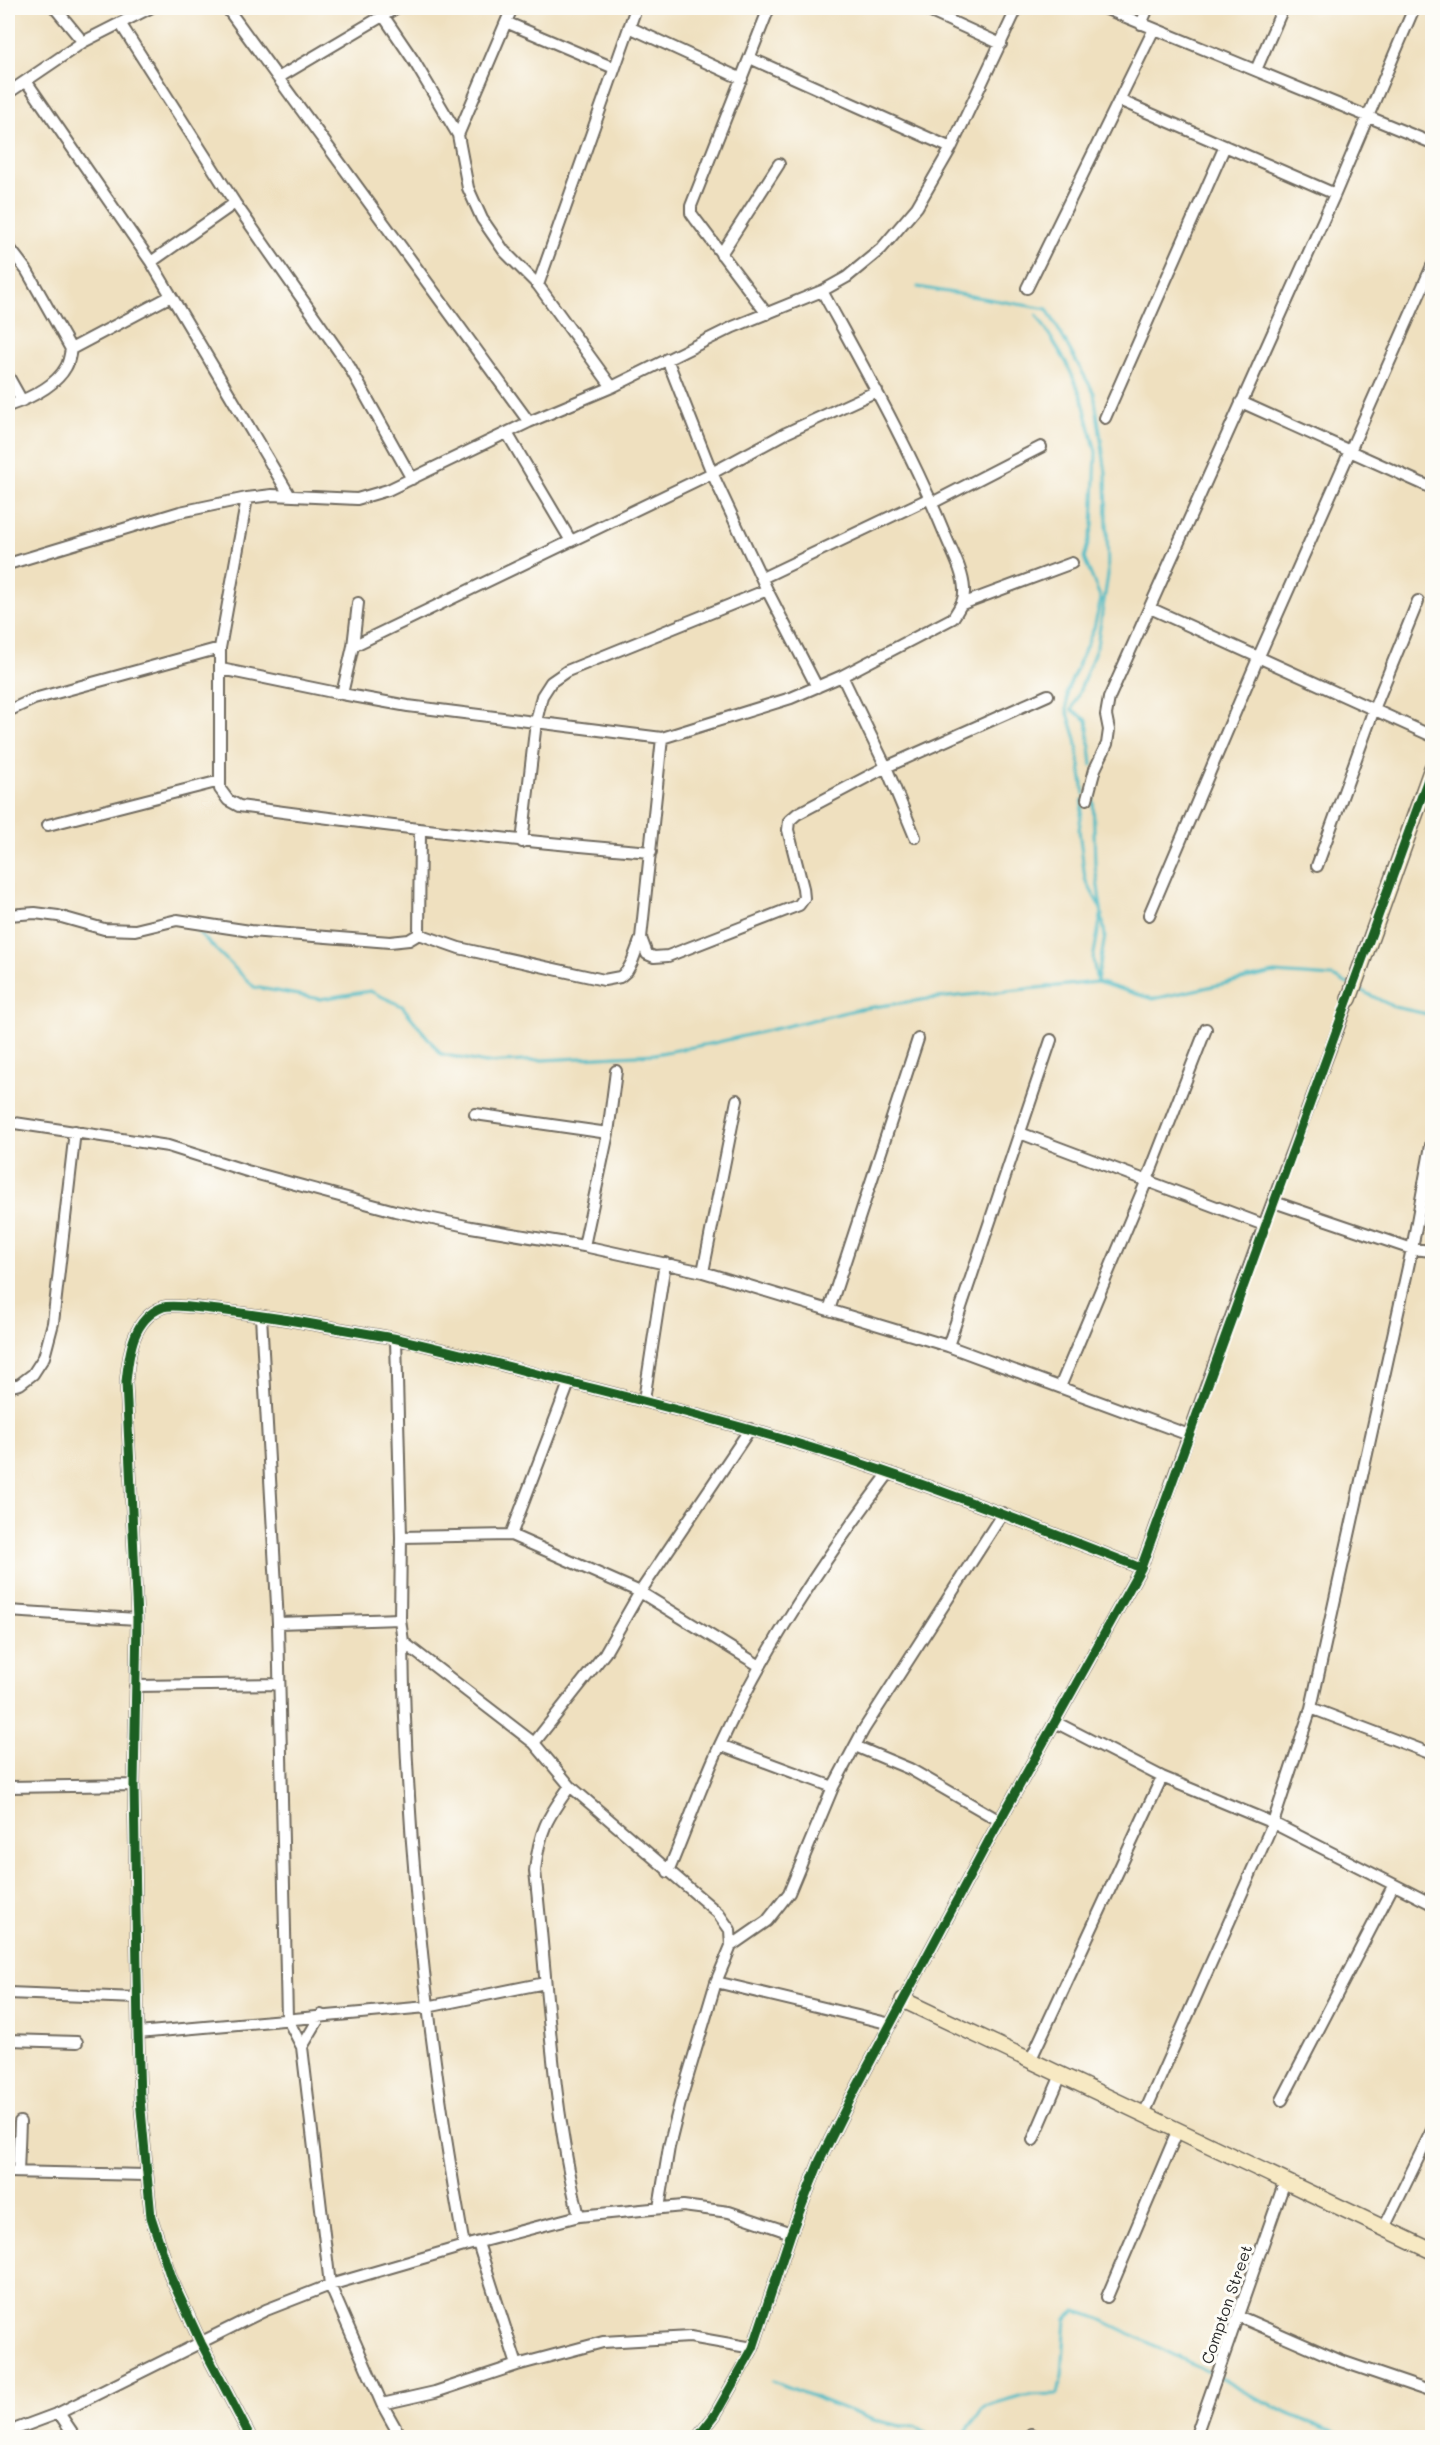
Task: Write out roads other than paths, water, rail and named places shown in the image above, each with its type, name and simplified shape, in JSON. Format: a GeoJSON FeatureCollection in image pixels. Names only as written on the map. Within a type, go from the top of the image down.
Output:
{"type":"FeatureCollection","features":[{"type":"Feature","properties":{"kind":"street"},"geometry":{"type":"LineString","coordinates":[[55,8],[83,42]]}},
{"type":"Feature","properties":{"kind":"street"},"geometry":{"type":"LineString","coordinates":[[8,93],[83,42],[150,8]]}},
{"type":"Feature","properties":{"kind":"street"},"geometry":{"type":"LineString","coordinates":[[227,8],[529,422]]}},
{"type":"Feature","properties":{"kind":"street"},"geometry":{"type":"LineString","coordinates":[[278,78],[381,11],[396,8]]}},
{"type":"Feature","properties":{"kind":"street"},"geometry":{"type":"LineString","coordinates":[[458,135],[512,8]]}},
{"type":"Feature","properties":{"kind":"street"},"geometry":{"type":"LineString","coordinates":[[538,285],[636,8]]}},
{"type":"Feature","properties":{"kind":"street"},"geometry":{"type":"LineString","coordinates":[[767,314],[696,220],[691,206],[769,8]]}},
{"type":"Feature","properties":{"kind":"street"},"geometry":{"type":"LineString","coordinates":[[922,8],[1001,44]]}},
{"type":"Feature","properties":{"kind":"street"},"geometry":{"type":"LineString","coordinates":[[8,564],[180,512],[247,498],[290,496],[357,499],[388,490],[529,422],[612,387],[733,327],[822,291],[847,277],[881,249],[917,207],[951,148],[1017,8]]}},
{"type":"Feature","properties":{"kind":"street"},"geometry":{"type":"LineString","coordinates":[[1104,8],[1432,143]]}},
{"type":"Feature","properties":{"kind":"street"},"geometry":{"type":"LineString","coordinates":[[1141,24],[1148,8]]}},
{"type":"Feature","properties":{"kind":"street"},"geometry":{"type":"LineString","coordinates":[[1256,70],[1283,8]]}},
{"type":"Feature","properties":{"kind":"street"},"geometry":{"type":"LineString","coordinates":[[1087,799],[1095,769],[1107,744],[1109,730],[1106,706],[1335,194],[1414,8]]}},
{"type":"Feature","properties":{"kind":"street"},"geometry":{"type":"LineString","coordinates":[[381,11],[458,135],[468,188],[483,219],[504,251],[538,285],[612,387]]}},
{"type":"Feature","properties":{"kind":"street"},"geometry":{"type":"LineString","coordinates":[[507,22],[614,68]]}},
{"type":"Feature","properties":{"kind":"street"},"geometry":{"type":"LineString","coordinates":[[120,23],[236,203],[349,366],[412,479]]}},
{"type":"Feature","properties":{"kind":"street"},"geometry":{"type":"LineString","coordinates":[[629,27],[742,79]]}},
{"type":"Feature","properties":{"kind":"street"},"geometry":{"type":"LineString","coordinates":[[1027,288],[1154,29]]}},
{"type":"Feature","properties":{"kind":"street"},"geometry":{"type":"LineString","coordinates":[[750,58],[951,148]]}},
{"type":"Feature","properties":{"kind":"street"},"geometry":{"type":"LineString","coordinates":[[26,81],[151,262],[290,496]]}},
{"type":"Feature","properties":{"kind":"street"},"geometry":{"type":"LineString","coordinates":[[1119,100],[1335,194]]}},
{"type":"Feature","properties":{"kind":"street"},"geometry":{"type":"LineString","coordinates":[[1105,418],[1225,146]]}},
{"type":"Feature","properties":{"kind":"street"},"geometry":{"type":"LineString","coordinates":[[721,254],[779,164]]}},
{"type":"Feature","properties":{"kind":"street"},"geometry":{"type":"LineString","coordinates":[[151,262],[236,203]]}},
{"type":"Feature","properties":{"kind":"street"},"geometry":{"type":"LineString","coordinates":[[8,246],[27,271],[71,349],[67,366],[56,380],[22,401],[8,406]]}},
{"type":"Feature","properties":{"kind":"street"},"geometry":{"type":"LineString","coordinates":[[1149,915],[1259,656],[1432,266]]}},
{"type":"Feature","properties":{"kind":"street"},"geometry":{"type":"LineString","coordinates":[[221,669],[342,694],[662,738],[790,698],[817,687],[952,618],[962,604],[964,588],[960,571],[931,501],[877,391],[822,291]]}},
{"type":"Feature","properties":{"kind":"street"},"geometry":{"type":"LineString","coordinates":[[71,349],[171,296]]}},
{"type":"Feature","properties":{"kind":"street"},"geometry":{"type":"LineString","coordinates":[[667,358],[712,473],[767,590],[817,687]]}},
{"type":"Feature","properties":{"kind":"street"},"geometry":{"type":"LineString","coordinates":[[8,376],[22,401]]}},
{"type":"Feature","properties":{"kind":"street"},"geometry":{"type":"LineString","coordinates":[[353,646],[712,473],[786,433],[877,391]]}},
{"type":"Feature","properties":{"kind":"street"},"geometry":{"type":"LineString","coordinates":[[1241,402],[1432,488]]}},
{"type":"Feature","properties":{"kind":"street"},"geometry":{"type":"LineString","coordinates":[[507,433],[571,541]]}},
{"type":"Feature","properties":{"kind":"street"},"geometry":{"type":"LineString","coordinates":[[762,578],[931,501],[1041,447]]}},
{"type":"Feature","properties":{"kind":"street"},"geometry":{"type":"LineString","coordinates":[[247,498],[220,648],[220,789],[228,800],[239,806],[420,831],[651,852]]}},
{"type":"Feature","properties":{"kind":"street"},"geometry":{"type":"LineString","coordinates":[[962,604],[1072,563]]}},
{"type":"Feature","properties":{"kind":"street"},"geometry":{"type":"LineString","coordinates":[[522,842],[536,722],[542,696],[551,682],[567,671],[767,590]]}},
{"type":"Feature","properties":{"kind":"street"},"geometry":{"type":"LineString","coordinates":[[1317,866],[1374,710],[1418,601]]}},
{"type":"Feature","properties":{"kind":"street"},"geometry":{"type":"LineString","coordinates":[[342,694],[353,646],[358,603]]}},
{"type":"Feature","properties":{"kind":"street"},"geometry":{"type":"LineString","coordinates":[[1150,608],[1432,736]]}},
{"type":"Feature","properties":{"kind":"street"},"geometry":{"type":"LineString","coordinates":[[8,711],[34,699],[220,648]]}},
{"type":"Feature","properties":{"kind":"street"},"geometry":{"type":"LineString","coordinates":[[842,676],[886,767],[915,837]]}},
{"type":"Feature","properties":{"kind":"street"},"geometry":{"type":"LineString","coordinates":[[641,938],[647,954],[654,957],[668,956],[799,905],[804,898],[804,888],[788,830],[789,821],[797,814],[886,767],[1048,695]]}},
{"type":"Feature","properties":{"kind":"street"},"geometry":{"type":"LineString","coordinates":[[419,934],[459,948],[604,980],[620,977],[627,971],[641,938],[662,738]]}},
{"type":"Feature","properties":{"kind":"street"},"geometry":{"type":"LineString","coordinates":[[697,2438],[715,2415],[753,2348],[791,2233],[819,2160],[1000,1821],[1141,1568],[1432,768]]}},
{"type":"Feature","properties":{"kind":"street"},"geometry":{"type":"LineString","coordinates":[[48,825],[220,781]]}},
{"type":"Feature","properties":{"kind":"street"},"geometry":{"type":"LineString","coordinates":[[419,934],[420,831]]}},
{"type":"Feature","properties":{"kind":"street"},"geometry":{"type":"LineString","coordinates":[[8,915],[35,913],[58,916],[104,930],[135,930],[177,920],[250,931],[390,942],[409,940],[419,934]]}},
{"type":"Feature","properties":{"kind":"street"},"geometry":{"type":"LineString","coordinates":[[1060,1387],[1147,1180],[1206,1029]]}},
{"type":"Feature","properties":{"kind":"street"},"geometry":{"type":"LineString","coordinates":[[829,1310],[918,1039]]}},
{"type":"Feature","properties":{"kind":"street"},"geometry":{"type":"LineString","coordinates":[[948,1346],[1051,1040]]}},
{"type":"Feature","properties":{"kind":"street"},"geometry":{"type":"LineString","coordinates":[[584,1246],[608,1133],[616,1071]]}},
{"type":"Feature","properties":{"kind":"street"},"geometry":{"type":"LineString","coordinates":[[703,1272],[736,1100]]}},
{"type":"Feature","properties":{"kind":"street"},"geometry":{"type":"LineString","coordinates":[[475,1114],[608,1133]]}},
{"type":"Feature","properties":{"kind":"street"},"geometry":{"type":"LineString","coordinates":[[8,1122],[168,1146],[247,1172],[396,1211],[471,1227],[584,1246],[703,1272],[948,1346],[1189,1435]]}},
{"type":"Feature","properties":{"kind":"street"},"geometry":{"type":"LineString","coordinates":[[8,1387],[20,1384],[33,1374],[44,1357],[53,1323],[75,1131]]}},
{"type":"Feature","properties":{"kind":"street"},"geometry":{"type":"LineString","coordinates":[[1020,1133],[1264,1225]]}},
{"type":"Feature","properties":{"kind":"street"},"geometry":{"type":"LineString","coordinates":[[1144,2114],[1273,1824],[1311,1708],[1412,1249],[1432,1140]]}},
{"type":"Feature","properties":{"kind":"street"},"geometry":{"type":"LineString","coordinates":[[1274,1202],[1412,1249],[1432,1251]]}},
{"type":"Feature","properties":{"kind":"street"},"geometry":{"type":"LineString","coordinates":[[644,1400],[665,1263]]}},
{"type":"Feature","properties":{"kind":"street"},"geometry":{"type":"LineString","coordinates":[[251,2438],[201,2343],[171,2278],[151,2217],[146,2175],[137,1998],[134,1785],[137,1619],[126,1382],[130,1346],[150,1313],[167,1306],[261,1316],[396,1339],[644,1400],[750,1429],[889,1473],[1003,1513],[1141,1568]]}},
{"type":"Feature","properties":{"kind":"street"},"geometry":{"type":"LineString","coordinates":[[261,1316],[278,1623],[287,2018],[302,2046],[330,2284],[382,2404],[400,2438]]}},
{"type":"Feature","properties":{"kind":"street"},"geometry":{"type":"LineString","coordinates":[[396,1339],[401,1537],[400,1619],[410,1796],[427,2007],[446,2144],[464,2246]]}},
{"type":"Feature","properties":{"kind":"street"},"geometry":{"type":"LineString","coordinates":[[511,1535],[569,1383]]}},
{"type":"Feature","properties":{"kind":"street"},"geometry":{"type":"LineString","coordinates":[[534,1743],[605,1653],[640,1592],[750,1429]]}},
{"type":"Feature","properties":{"kind":"street"},"geometry":{"type":"LineString","coordinates":[[669,1872],[720,1745],[760,1666],[841,1536],[889,1473]]}},
{"type":"Feature","properties":{"kind":"street"},"geometry":{"type":"LineString","coordinates":[[731,1946],[767,1922],[789,1893],[833,1788],[855,1746],[887,1690],[1003,1513]]}},
{"type":"Feature","properties":{"kind":"street"},"geometry":{"type":"LineString","coordinates":[[401,1537],[511,1535],[640,1592],[760,1666]]}},
{"type":"Feature","properties":{"kind":"street"},"geometry":{"type":"LineString","coordinates":[[8,1611],[137,1619]]}},
{"type":"Feature","properties":{"kind":"street"},"geometry":{"type":"LineString","coordinates":[[278,1623],[400,1619]]}},
{"type":"Feature","properties":{"kind":"street"},"geometry":{"type":"LineString","coordinates":[[403,1642],[534,1743],[570,1786],[718,1913],[729,1930],[731,1946],[716,1982],[669,2147],[659,2208]]}},
{"type":"Feature","properties":{"kind":"street"},"geometry":{"type":"LineString","coordinates":[[135,1686],[278,1684]]}},
{"type":"Feature","properties":{"kind":"street"},"geometry":{"type":"LineString","coordinates":[[1311,1708],[1432,1754]]}},
{"type":"Feature","properties":{"kind":"street"},"geometry":{"type":"LineString","coordinates":[[1055,1722],[1162,1777],[1273,1824],[1432,1904]]}},
{"type":"Feature","properties":{"kind":"street"},"geometry":{"type":"LineString","coordinates":[[720,1745],[833,1788]]}},
{"type":"Feature","properties":{"kind":"street"},"geometry":{"type":"LineString","coordinates":[[855,1746],[910,1769],[1000,1821]]}},
{"type":"Feature","properties":{"kind":"street"},"geometry":{"type":"LineString","coordinates":[[1030,2061],[1162,1777]]}},
{"type":"Feature","properties":{"kind":"street"},"geometry":{"type":"LineString","coordinates":[[8,1787],[134,1785]]}},
{"type":"Feature","properties":{"kind":"street"},"geometry":{"type":"LineString","coordinates":[[570,1786],[548,1816],[538,1842],[535,1871],[554,2079],[566,2162],[579,2216]]}},
{"type":"Feature","properties":{"kind":"street"},"geometry":{"type":"LineString","coordinates":[[1282,2100],[1394,1886]]}},
{"type":"Feature","properties":{"kind":"street"},"geometry":{"type":"LineString","coordinates":[[716,1982],[891,2024]]}},
{"type":"Feature","properties":{"kind":"street"},"geometry":{"type":"LineString","coordinates":[[138,2033],[427,2007],[545,1983]]}},
{"type":"Feature","properties":{"kind":"street"},"geometry":{"type":"LineString","coordinates":[[8,1993],[137,1998]]}},
{"type":"Feature","properties":{"kind":"street"},"geometry":{"type":"LineString","coordinates":[[903,2000],[1432,2251]]}},
{"type":"Feature","properties":{"kind":"street"},"geometry":{"type":"LineString","coordinates":[[302,2046],[321,2015]]}},
{"type":"Feature","properties":{"kind":"street"},"geometry":{"type":"LineString","coordinates":[[8,2040],[77,2042]]}},
{"type":"Feature","properties":{"kind":"street"},"geometry":{"type":"LineString","coordinates":[[1032,2140],[1061,2075]]}},
{"type":"Feature","properties":{"kind":"street"},"geometry":{"type":"LineString","coordinates":[[20,2122],[13,2172],[146,2175]]}},
{"type":"Feature","properties":{"kind":"street"},"geometry":{"type":"LineString","coordinates":[[1107,2297],[1178,2130]]}},
{"type":"Feature","properties":{"kind":"street"},"geometry":{"type":"LineString","coordinates":[[1384,2228],[1432,2130]]}},
{"type":"Feature","properties":{"kind":"street","name":"Compton Street"},"geometry":{"type":"LineString","coordinates":[[1195,2438],[1285,2181]]}},
{"type":"Feature","properties":{"kind":"street"},"geometry":{"type":"LineString","coordinates":[[8,2432],[59,2413],[266,2310],[330,2284],[579,2216],[683,2206],[729,2212],[791,2233]]}},
{"type":"Feature","properties":{"kind":"street"},"geometry":{"type":"LineString","coordinates":[[478,2243],[517,2365]]}},
{"type":"Feature","properties":{"kind":"street"},"geometry":{"type":"LineString","coordinates":[[1238,2316],[1341,2361],[1432,2392]]}},
{"type":"Feature","properties":{"kind":"street"},"geometry":{"type":"LineString","coordinates":[[382,2404],[435,2392],[517,2365],[603,2342],[690,2337],[753,2348]]}},
{"type":"Feature","properties":{"kind":"street"},"geometry":{"type":"LineString","coordinates":[[59,2413],[76,2438]]}},
{"type":"Feature","properties":{"kind":"waterway"},"geometry":{"type":"LineString","coordinates":[[918,287],[1047,309],[1094,393],[1106,473],[1108,575],[1097,646],[1072,710],[1087,720],[1092,765]]}},
{"type":"Feature","properties":{"kind":"waterway"},"geometry":{"type":"LineString","coordinates":[[1037,315],[1066,362],[1082,398],[1096,452],[1093,526],[1084,558],[1101,599],[1094,628],[1067,691],[1067,710],[1076,739],[1084,794]]}},
{"type":"Feature","properties":{"kind":"waterway"},"geometry":{"type":"LineString","coordinates":[[1093,793],[1095,866],[1105,936],[1097,982]]}},
{"type":"Feature","properties":{"kind":"waterway"},"geometry":{"type":"LineString","coordinates":[[1083,800],[1079,830],[1085,879],[1101,909]]}},
{"type":"Feature","properties":{"kind":"waterway"},"geometry":{"type":"LineString","coordinates":[[1096,977],[1093,959],[1101,916]]}},
{"type":"Feature","properties":{"kind":"waterway"},"geometry":{"type":"LineString","coordinates":[[197,931],[254,987],[320,999],[370,991],[402,1006],[441,1054],[485,1063],[655,1054],[714,1043],[859,1009],[928,999],[1097,982],[1153,999],[1274,973],[1333,977],[1350,985]]}},
{"type":"Feature","properties":{"kind":"waterway"},"geometry":{"type":"LineString","coordinates":[[1358,989],[1394,1007],[1432,1015]]}},
{"type":"Feature","properties":{"kind":"waterway"},"geometry":{"type":"LineString","coordinates":[[961,2438],[985,2406],[1023,2395],[1058,2394],[1062,2375],[1066,2319],[1076,2311],[1096,2317],[1213,2374]]}},
{"type":"Feature","properties":{"kind":"waterway"},"geometry":{"type":"LineString","coordinates":[[1219,2377],[1286,2413],[1357,2438]]}},
{"type":"Feature","properties":{"kind":"waterway"},"geometry":{"type":"LineString","coordinates":[[773,2381],[873,2420],[901,2426],[915,2426],[933,2438]]}}]}
